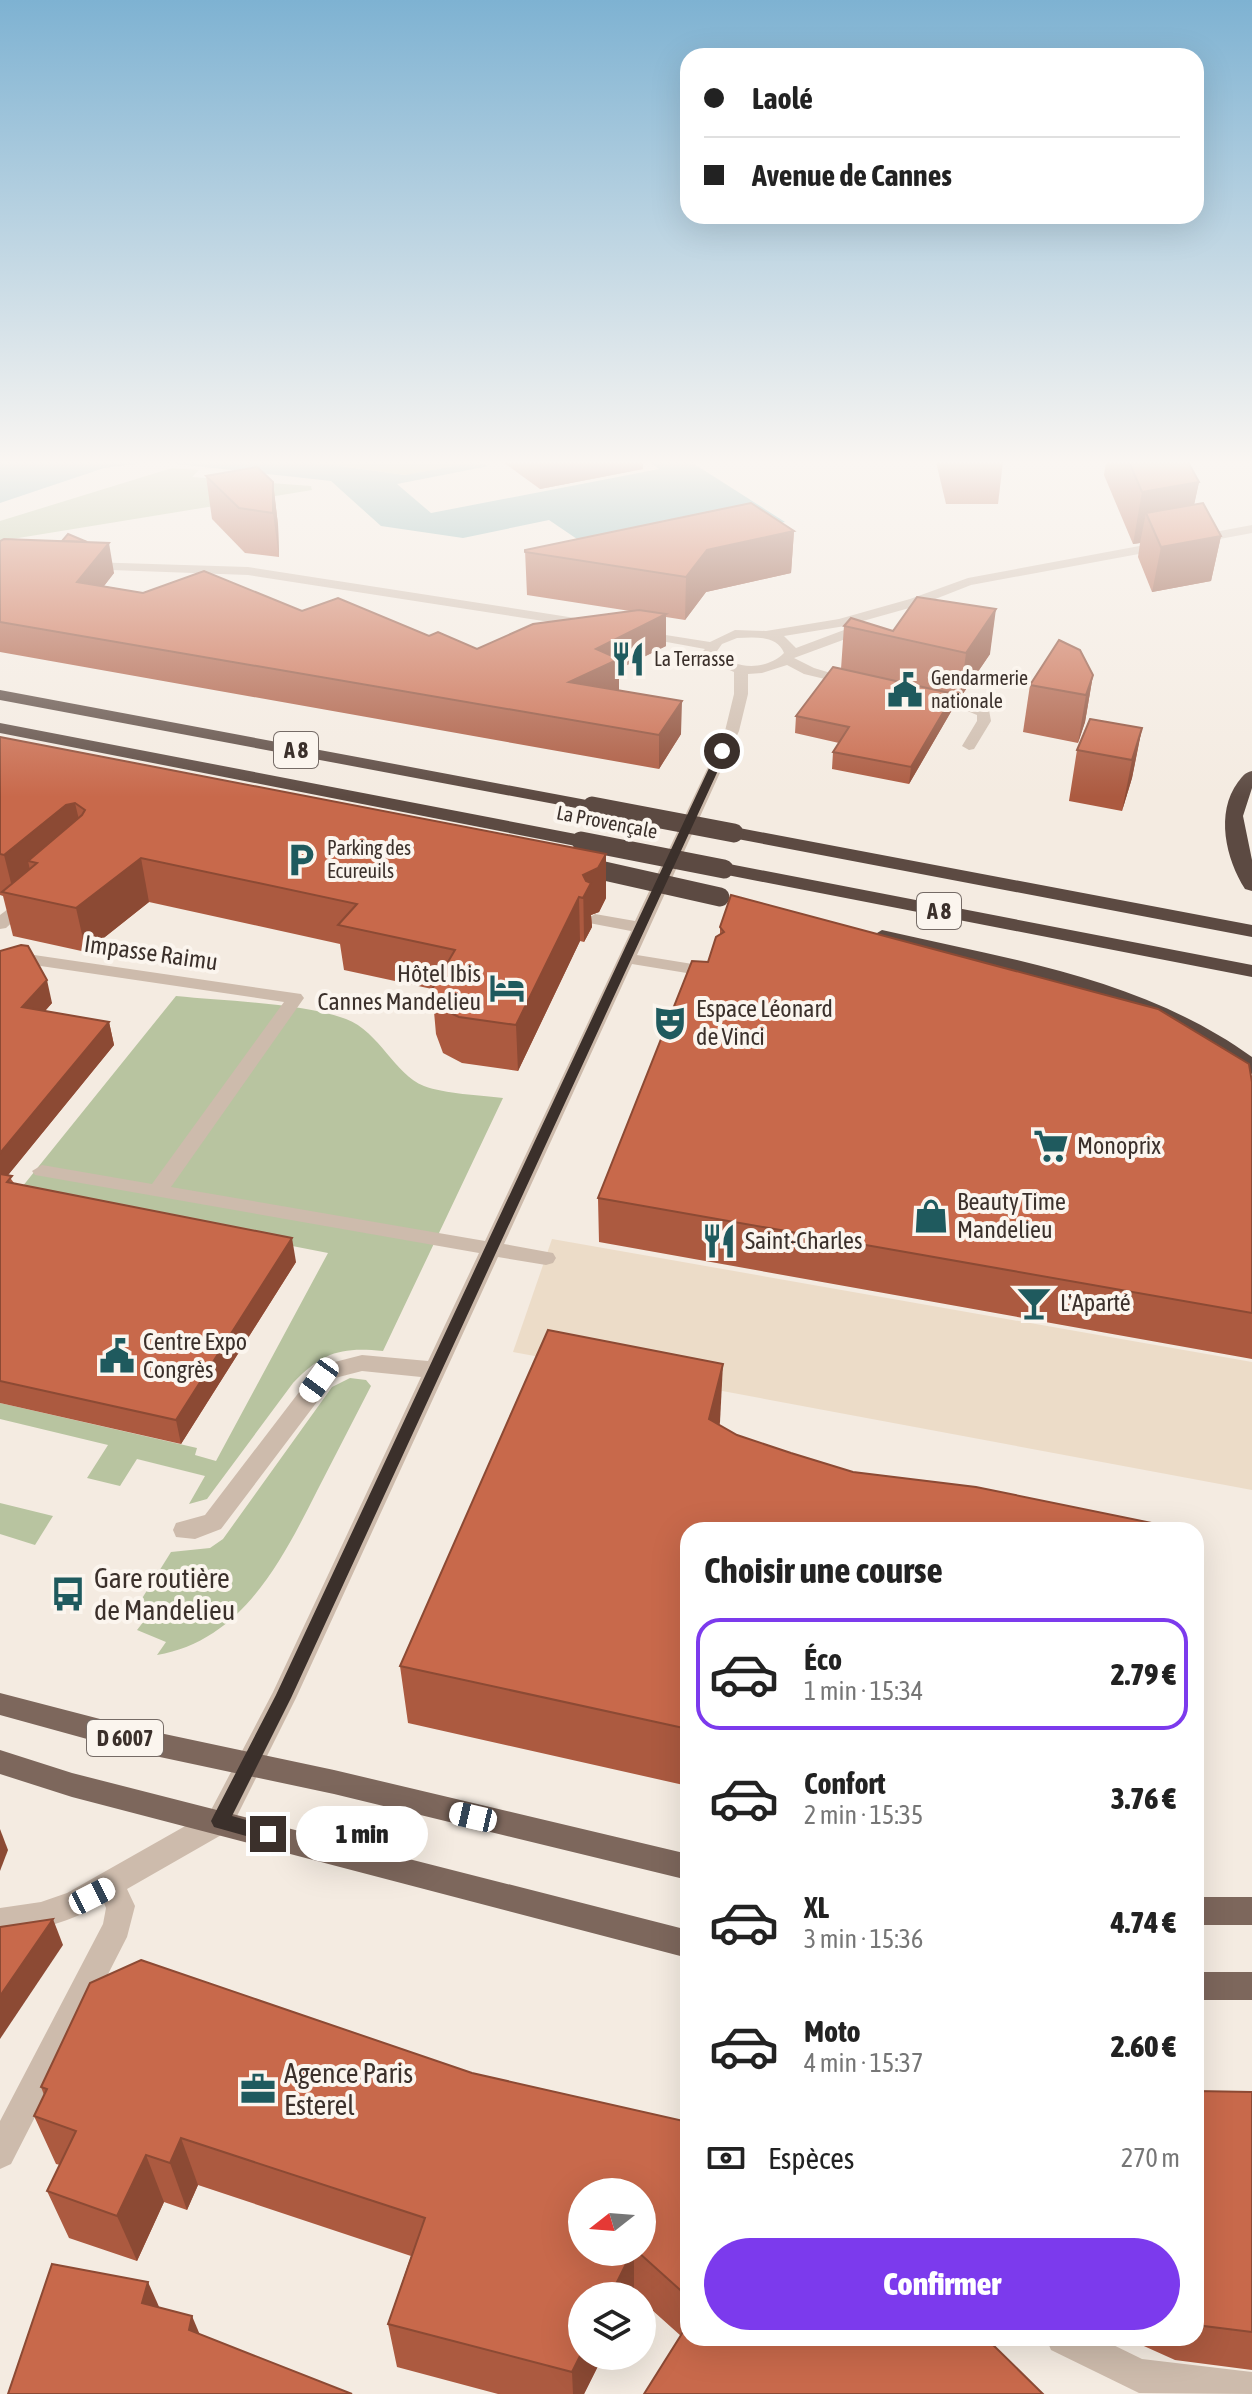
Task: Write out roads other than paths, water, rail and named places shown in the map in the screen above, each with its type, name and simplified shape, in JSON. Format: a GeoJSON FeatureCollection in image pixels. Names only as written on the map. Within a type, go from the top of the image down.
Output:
{"type":"FeatureCollection","features":[{"type":"Feature","properties":{"kind":"highway","name":"La Provençale"},"geometry":{"type":"LineString","coordinates":[[0,695],[1252,931]]}},
{"type":"Feature","properties":{"kind":"highway","name":"La Provençale"},"geometry":{"type":"LineString","coordinates":[[0,728],[1252,971]]}},
{"type":"Feature","properties":{"kind":"highway"},"geometry":{"type":"LineString","coordinates":[[235,773],[427,831]]}},
{"type":"Feature","properties":{"kind":"highway"},"geometry":{"type":"LineString","coordinates":[[1252,776],[1239,790],[1232,814],[1239,852],[1252,885]]}},
{"type":"Feature","properties":{"kind":"highway"},"geometry":{"type":"LineString","coordinates":[[575,865],[728,899]]}},
{"type":"Feature","properties":{"kind":"highway"},"geometry":{"type":"LineString","coordinates":[[1091,901],[1252,915]]}},
{"type":"Feature","properties":{"kind":"highway"},"geometry":{"type":"LineString","coordinates":[[855,930],[1037,973],[1124,999],[1182,1022],[1252,1067]]}},
{"type":"Feature","properties":{"kind":"main road","name":"D 6007"},"geometry":{"type":"LineString","coordinates":[[0,1704],[127,1738],[252,1764],[680,1865]]}},
{"type":"Feature","properties":{"kind":"main road","name":"D 6007"},"geometry":{"type":"LineString","coordinates":[[0,1762],[72,1785],[680,1942]]}},
{"type":"Feature","properties":{"kind":"main road"},"geometry":{"type":"LineString","coordinates":[[1204,1911],[1252,1911]]}},
{"type":"Feature","properties":{"kind":"main road"},"geometry":{"type":"LineString","coordinates":[[1204,1986],[1252,1986]]}},
{"type":"Feature","properties":{"kind":"street"},"geometry":{"type":"LineString","coordinates":[[265,574],[608,628]]}},
{"type":"Feature","properties":{"kind":"street"},"geometry":{"type":"LineString","coordinates":[[712,646],[713,657],[741,668],[767,668],[915,602],[968,582],[1012,574]]}},
{"type":"Feature","properties":{"kind":"street"},"geometry":{"type":"LineString","coordinates":[[624,630],[712,646],[735,634],[764,635],[840,623],[915,602]]}},
{"type":"Feature","properties":{"kind":"street"},"geometry":{"type":"LineString","coordinates":[[764,635],[786,643],[789,657],[814,673],[860,685]]}},
{"type":"Feature","properties":{"kind":"street"},"geometry":{"type":"LineString","coordinates":[[0,1922],[41,1916],[75,1904],[110,1887],[220,1821],[252,1764],[732,731],[741,694],[741,668]]}},
{"type":"Feature","properties":{"kind":"street"},"geometry":{"type":"LineString","coordinates":[[909,694],[951,699],[984,713],[984,721],[969,746]]}},
{"type":"Feature","properties":{"kind":"street"},"geometry":{"type":"LineString","coordinates":[[0,924],[36,893]]}},
{"type":"Feature","properties":{"kind":"street"},"geometry":{"type":"LineString","coordinates":[[595,919],[639,927]]}},
{"type":"Feature","properties":{"kind":"street","name":"Impasse Raimu"},"geometry":{"type":"LineString","coordinates":[[0,955],[295,998],[158,1190]]}},
{"type":"Feature","properties":{"kind":"street"},"geometry":{"type":"LineString","coordinates":[[626,958],[711,972]]}},
{"type":"Feature","properties":{"kind":"street"},"geometry":{"type":"LineString","coordinates":[[42,1171],[546,1258]]}},
{"type":"Feature","properties":{"kind":"street"},"geometry":{"type":"LineString","coordinates":[[185,1530],[195,1530],[213,1522],[327,1372],[362,1363],[435,1370]]}},
{"type":"Feature","properties":{"kind":"street"},"geometry":{"type":"LineString","coordinates":[[0,2153],[28,2095],[70,2024],[117,1927],[121,1906],[110,1887]]}},
{"type":"Feature","properties":{"kind":"street"},"geometry":{"type":"LineString","coordinates":[[1079,2346],[1139,2376],[1252,2389]]}},
{"type":"Feature","properties":{"kind":"place","name":"La Terrasse"},"geometry":{"type":"Point","coordinates":[628,659]}},
{"type":"Feature","properties":{"kind":"place","name":"Gendarmerie nationale"},"geometry":{"type":"Point","coordinates":[905,690]}},
{"type":"Feature","properties":{"kind":"place","name":"Parking des Ecureuils"},"geometry":{"type":"Point","coordinates":[301,860]}},
{"type":"Feature","properties":{"kind":"place","name":"Hôtel Ibis Cannes Mandelieu"},"geometry":{"type":"Point","coordinates":[507,988]}},
{"type":"Feature","properties":{"kind":"place","name":"Espace Léonard de Vinci"},"geometry":{"type":"Point","coordinates":[670,1023]}},
{"type":"Feature","properties":{"kind":"place","name":"Monoprix"},"geometry":{"type":"Point","coordinates":[1051,1146]}},
{"type":"Feature","properties":{"kind":"place","name":"Beauty Time Mandelieu"},"geometry":{"type":"Point","coordinates":[931,1216]}},
{"type":"Feature","properties":{"kind":"place","name":"Saint-Charles"},"geometry":{"type":"Point","coordinates":[719,1241]}},
{"type":"Feature","properties":{"kind":"place","name":"L'Aparté"},"geometry":{"type":"Point","coordinates":[1034,1303]}},
{"type":"Feature","properties":{"kind":"place","name":"Centre Expo Congrès"},"geometry":{"type":"Point","coordinates":[117,1356]}},
{"type":"Feature","properties":{"kind":"place","name":"Gare routière de Mandelieu"},"geometry":{"type":"Point","coordinates":[68,1594]}},
{"type":"Feature","properties":{"kind":"place","name":"Agence Paris Esterel"},"geometry":{"type":"Point","coordinates":[258,2089]}}]}
